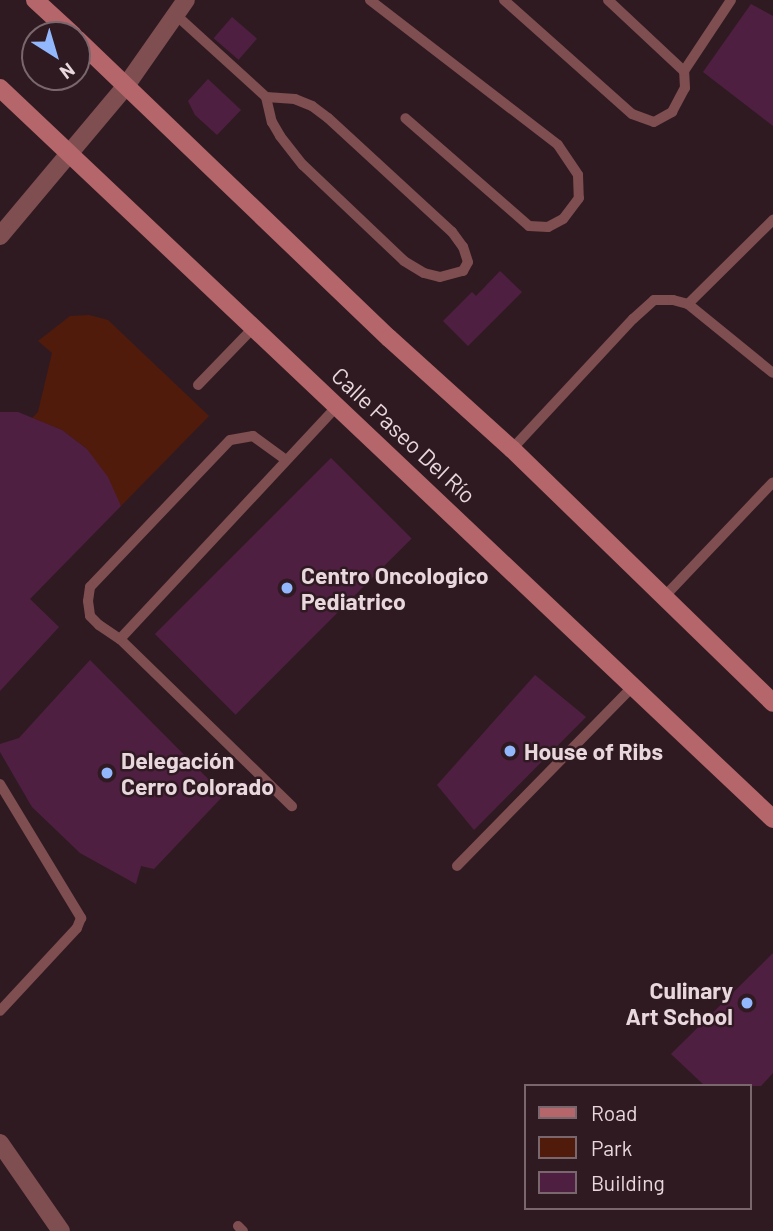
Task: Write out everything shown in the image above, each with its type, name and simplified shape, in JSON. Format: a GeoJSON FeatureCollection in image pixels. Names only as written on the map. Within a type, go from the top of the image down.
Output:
{"type":"FeatureCollection","features":[{"type":"Feature","properties":{"kind":"main road"},"geometry":{"type":"LineString","coordinates":[[35,0],[58,21]]}},
{"type":"Feature","properties":{"kind":"main road"},"geometry":{"type":"LineString","coordinates":[[91,53],[389,338],[512,449],[773,703]]}},
{"type":"Feature","properties":{"kind":"main road","name":"Calle Paseo Del Río"},"geometry":{"type":"LineString","coordinates":[[0,88],[773,819]]}},
{"type":"Feature","properties":{"kind":"street"},"geometry":{"type":"LineString","coordinates":[[0,236],[125,87],[181,7]]}},
{"type":"Feature","properties":{"kind":"street"},"geometry":{"type":"LineString","coordinates":[[0,1143],[61,1231]]}},
{"type":"Feature","properties":{"kind":"lane"},"geometry":{"type":"LineString","coordinates":[[370,0],[558,145],[578,175],[579,198],[563,219],[548,227],[529,226],[405,118]]}},
{"type":"Feature","properties":{"kind":"lane"},"geometry":{"type":"LineString","coordinates":[[504,0],[632,114],[654,122],[672,112],[685,88],[684,71],[731,0]]}},
{"type":"Feature","properties":{"kind":"lane"},"geometry":{"type":"LineString","coordinates":[[608,0],[684,71]]}},
{"type":"Feature","properties":{"kind":"lane"},"geometry":{"type":"LineString","coordinates":[[181,7],[266,97],[272,122],[303,164],[404,261],[424,273],[440,277],[463,271],[468,262],[463,247],[452,232],[328,118],[312,106],[295,99],[266,97]]}},
{"type":"Feature","properties":{"kind":"lane"},"geometry":{"type":"LineString","coordinates":[[688,304],[773,220]]}},
{"type":"Feature","properties":{"kind":"lane"},"geometry":{"type":"LineString","coordinates":[[512,449],[654,300],[673,300],[688,304],[773,373]]}},
{"type":"Feature","properties":{"kind":"lane"},"geometry":{"type":"LineString","coordinates":[[198,385],[253,328]]}},
{"type":"Feature","properties":{"kind":"lane"},"geometry":{"type":"LineString","coordinates":[[120,639],[337,406]]}},
{"type":"Feature","properties":{"kind":"lane"},"geometry":{"type":"LineString","coordinates":[[286,460],[253,436],[230,440],[90,587],[88,601],[90,616],[120,639],[292,806]]}},
{"type":"Feature","properties":{"kind":"lane"},"geometry":{"type":"LineString","coordinates":[[664,597],[773,482]]}},
{"type":"Feature","properties":{"kind":"lane"},"geometry":{"type":"LineString","coordinates":[[457,866],[633,686]]}},
{"type":"Feature","properties":{"kind":"lane"},"geometry":{"type":"LineString","coordinates":[[0,784],[81,918],[78,928],[0,1011]]}},
{"type":"Feature","properties":{"kind":"green space"},"geometry":{"type":"Polygon","coordinates":[[[89,315],[108,320],[209,416],[121,506],[87,449],[62,430],[32,418],[38,412],[52,353],[38,341],[70,316],[89,315]]]}},
{"type":"Feature","properties":{"kind":"building"},"geometry":{"type":"Polygon","coordinates":[[[751,4],[773,16],[773,126],[703,72],[751,4]]]}},
{"type":"Feature","properties":{"kind":"building"},"geometry":{"type":"Polygon","coordinates":[[[232,17],[257,39],[239,60],[214,38],[232,17]]]}},
{"type":"Feature","properties":{"kind":"building"},"geometry":{"type":"Polygon","coordinates":[[[208,79],[241,110],[217,135],[195,115],[188,101],[208,79]]]}},
{"type":"Feature","properties":{"kind":"building"},"geometry":{"type":"Polygon","coordinates":[[[500,271],[522,292],[468,346],[443,321],[472,292],[476,296],[500,271]]]}},
{"type":"Feature","properties":{"kind":"building"},"geometry":{"type":"Polygon","coordinates":[[[0,412],[18,412],[62,430],[87,449],[108,477],[121,506],[30,599],[59,627],[0,691],[0,412]]]}},
{"type":"Feature","properties":{"kind":"building","name":"Centro Oncologico Pediatrico"},"geometry":{"type":"Polygon","coordinates":[[[331,458],[412,539],[236,715],[155,634],[331,458]]]}},
{"type":"Feature","properties":{"kind":"building","name":"Delegación Cerro Colorado"},"geometry":{"type":"Polygon","coordinates":[[[90,660],[224,795],[154,869],[141,866],[136,884],[80,853],[32,807],[0,752],[0,744],[19,738],[90,660]]]}},
{"type":"Feature","properties":{"kind":"building","name":"House of Ribs"},"geometry":{"type":"Polygon","coordinates":[[[535,675],[586,717],[474,830],[437,785],[535,675]]]}},
{"type":"Feature","properties":{"kind":"building","name":"Culinary Art School"},"geometry":{"type":"Polygon","coordinates":[[[773,953],[773,1073],[761,1086],[703,1084],[671,1054],[773,953]]]}},
{"type":"Feature","properties":{"kind":"place","name":"Centro Oncologico Pediatrico"},"geometry":{"type":"Point","coordinates":[287,588]}},
{"type":"Feature","properties":{"kind":"place","name":"House of Ribs"},"geometry":{"type":"Point","coordinates":[510,751]}},
{"type":"Feature","properties":{"kind":"place","name":"Delegación Cerro Colorado"},"geometry":{"type":"Point","coordinates":[107,773]}},
{"type":"Feature","properties":{"kind":"place","name":"Culinary Art School"},"geometry":{"type":"Point","coordinates":[747,1003]}}]}
